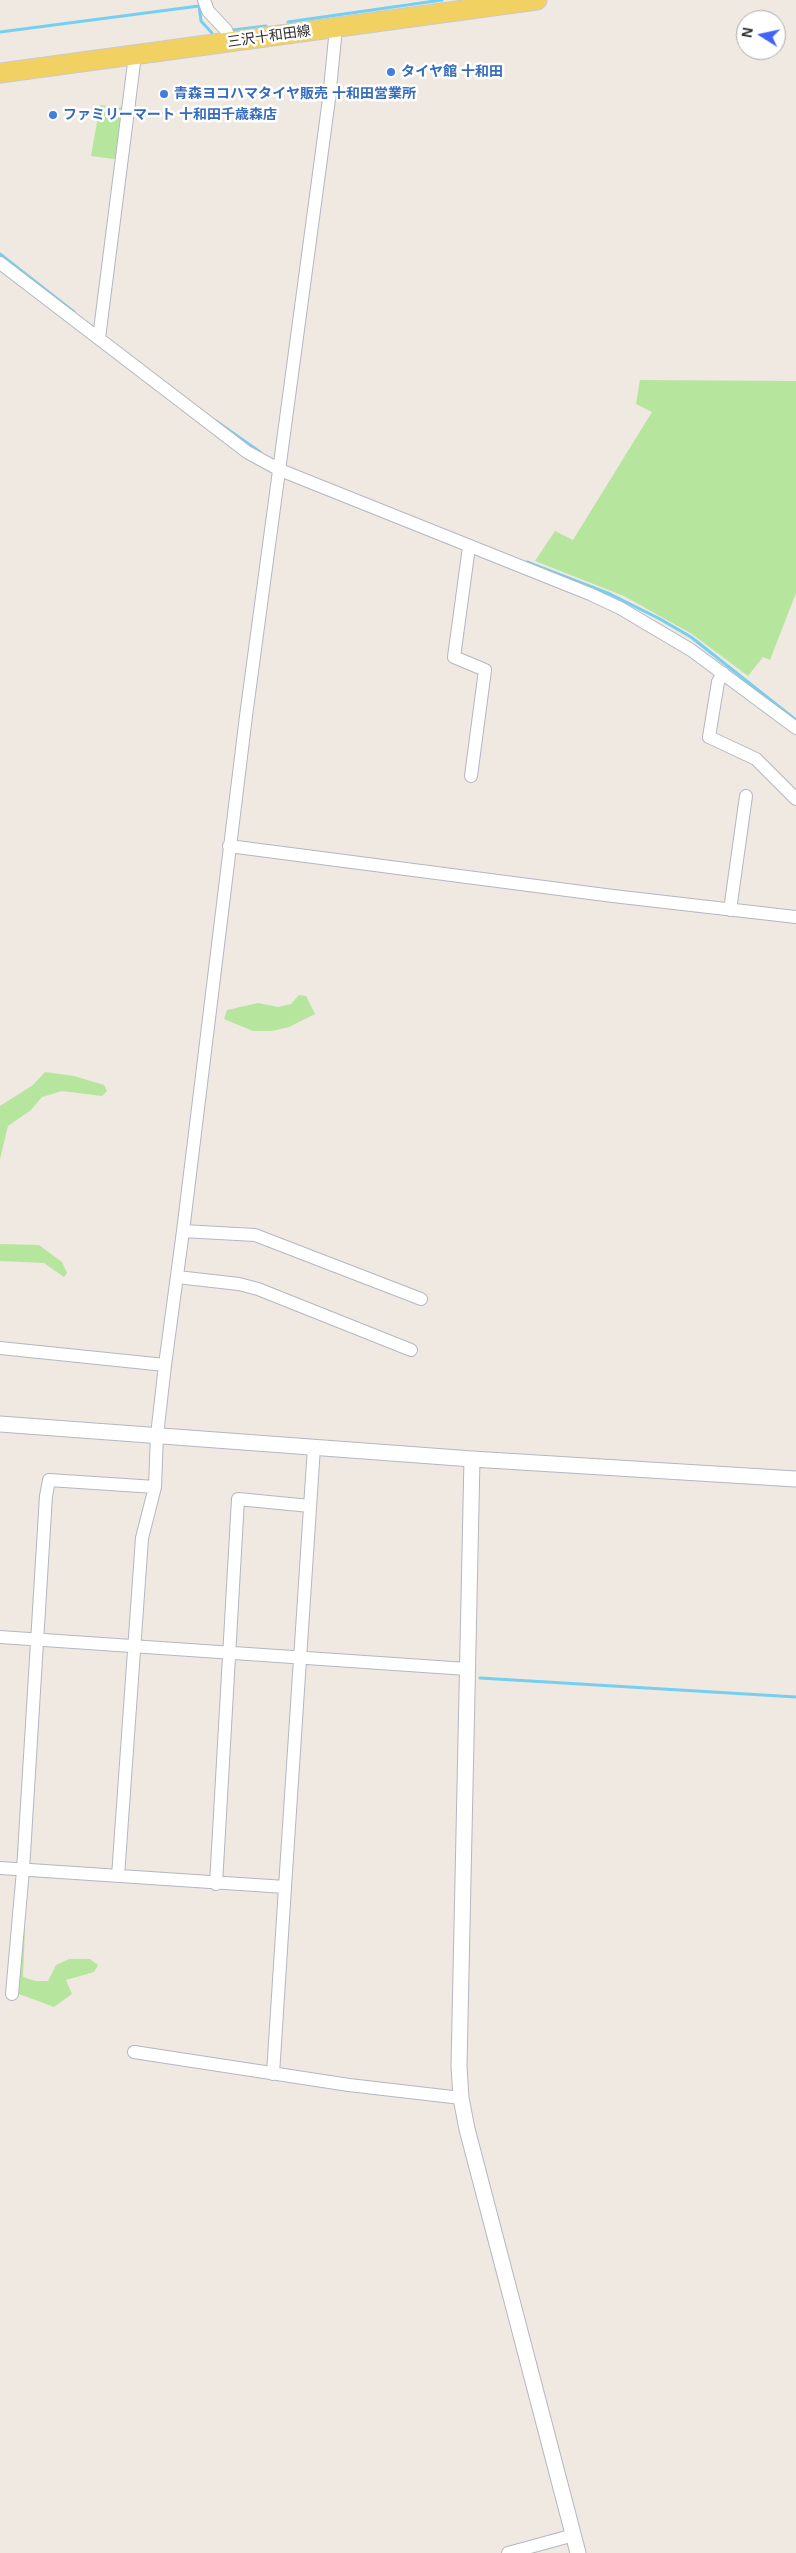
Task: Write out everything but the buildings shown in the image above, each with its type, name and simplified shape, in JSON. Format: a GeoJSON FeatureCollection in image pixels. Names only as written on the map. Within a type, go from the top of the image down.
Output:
{"type":"FeatureCollection","features":[{"type":"Feature","properties":{"kind":"main road","name":"三沢十和田線"},"geometry":{"type":"LineString","coordinates":[[0,73],[336,28],[465,5],[537,0]]}},
{"type":"Feature","properties":{"kind":"street"},"geometry":{"type":"LineString","coordinates":[[204,0],[208,11],[226,30],[231,42]]}},
{"type":"Feature","properties":{"kind":"street"},"geometry":{"type":"LineString","coordinates":[[118,1876],[142,1538],[155,1487],[157,1435],[164,1365],[183,1232],[229,846],[329,99],[336,28]]}},
{"type":"Feature","properties":{"kind":"street"},"geometry":{"type":"LineString","coordinates":[[99,338],[135,55]]}},
{"type":"Feature","properties":{"kind":"street"},"geometry":{"type":"LineString","coordinates":[[0,263],[247,452],[280,470],[590,594],[620,608],[691,650],[796,728]]}},
{"type":"Feature","properties":{"kind":"street"},"geometry":{"type":"LineString","coordinates":[[469,547],[454,657],[486,670],[471,776]]}},
{"type":"Feature","properties":{"kind":"street"},"geometry":{"type":"LineString","coordinates":[[723,673],[718,682],[709,737],[756,759],[796,799]]}},
{"type":"Feature","properties":{"kind":"street"},"geometry":{"type":"LineString","coordinates":[[730,910],[746,796]]}},
{"type":"Feature","properties":{"kind":"street"},"geometry":{"type":"LineString","coordinates":[[229,846],[796,917]]}},
{"type":"Feature","properties":{"kind":"street"},"geometry":{"type":"LineString","coordinates":[[183,1232],[256,1235],[421,1299]]}},
{"type":"Feature","properties":{"kind":"street"},"geometry":{"type":"LineString","coordinates":[[177,1277],[239,1284],[258,1289],[411,1350]]}},
{"type":"Feature","properties":{"kind":"street"},"geometry":{"type":"LineString","coordinates":[[0,1348],[164,1365]]}},
{"type":"Feature","properties":{"kind":"street"},"geometry":{"type":"LineString","coordinates":[[0,1424],[472,1459],[796,1479]]}},
{"type":"Feature","properties":{"kind":"street"},"geometry":{"type":"LineString","coordinates":[[273,2074],[314,1448]]}},
{"type":"Feature","properties":{"kind":"street"},"geometry":{"type":"LineString","coordinates":[[472,1459],[459,2066],[461,2098],[467,2129],[578,2553]]}},
{"type":"Feature","properties":{"kind":"street"},"geometry":{"type":"LineString","coordinates":[[12,1994],[23,1870],[46,1496],[49,1480],[155,1487]]}},
{"type":"Feature","properties":{"kind":"street"},"geometry":{"type":"LineString","coordinates":[[216,1884],[231,1653],[238,1500],[310,1506]]}},
{"type":"Feature","properties":{"kind":"street"},"geometry":{"type":"LineString","coordinates":[[0,1637],[467,1669]]}},
{"type":"Feature","properties":{"kind":"street"},"geometry":{"type":"LineString","coordinates":[[0,1868],[285,1888]]}},
{"type":"Feature","properties":{"kind":"street"},"geometry":{"type":"LineString","coordinates":[[134,2052],[273,2074],[461,2098]]}},
{"type":"Feature","properties":{"kind":"street"},"geometry":{"type":"LineString","coordinates":[[508,2553],[574,2535]]}},
{"type":"Feature","properties":{"kind":"green space"},"geometry":{"type":"Polygon","coordinates":[[[100,105],[126,108],[118,156],[114,159],[91,156],[100,105]]]}},
{"type":"Feature","properties":{"kind":"green space"},"geometry":{"type":"Polygon","coordinates":[[[640,380],[796,381],[796,593],[770,660],[763,657],[748,676],[692,634],[624,596],[535,561],[555,531],[573,540],[652,412],[636,404],[640,380]]]}},
{"type":"Feature","properties":{"kind":"green space"},"geometry":{"type":"Polygon","coordinates":[[[299,995],[306,996],[315,1014],[289,1027],[272,1031],[253,1031],[224,1019],[227,1010],[258,1003],[278,1007],[291,1004],[299,995]]]}},
{"type":"Feature","properties":{"kind":"green space"},"geometry":{"type":"Polygon","coordinates":[[[45,1072],[74,1076],[104,1085],[107,1091],[102,1096],[62,1091],[42,1097],[31,1110],[8,1126],[0,1159],[0,1106],[33,1085],[45,1072]]]}},
{"type":"Feature","properties":{"kind":"green space"},"geometry":{"type":"Polygon","coordinates":[[[0,1244],[39,1245],[62,1262],[67,1273],[64,1277],[44,1263],[0,1261],[0,1244]]]}},
{"type":"Feature","properties":{"kind":"green space"},"geometry":{"type":"Polygon","coordinates":[[[21,1929],[25,1929],[23,1977],[35,1981],[48,1981],[56,1965],[69,1959],[90,1959],[98,1965],[94,1972],[66,1980],[72,1994],[54,2007],[19,1994],[17,1991],[21,1929]]]}},
{"type":"Feature","properties":{"kind":"waterway"},"geometry":{"type":"LineString","coordinates":[[288,22],[442,0]]}},
{"type":"Feature","properties":{"kind":"waterway"},"geometry":{"type":"LineString","coordinates":[[0,32],[199,6],[201,21],[212,33]]}},
{"type":"Feature","properties":{"kind":"waterway"},"geometry":{"type":"LineString","coordinates":[[233,30],[266,26]]}},
{"type":"Feature","properties":{"kind":"waterway"},"geometry":{"type":"LineString","coordinates":[[0,254],[74,312]]}},
{"type":"Feature","properties":{"kind":"waterway"},"geometry":{"type":"LineString","coordinates":[[216,421],[260,452]]}},
{"type":"Feature","properties":{"kind":"waterway"},"geometry":{"type":"LineString","coordinates":[[527,562],[610,594],[691,637],[796,720]]}},
{"type":"Feature","properties":{"kind":"waterway"},"geometry":{"type":"LineString","coordinates":[[480,1678],[796,1697]]}},
{"type":"Feature","properties":{"kind":"place","name":"タイヤ館 十和田"},"geometry":{"type":"Point","coordinates":[391,72]}},
{"type":"Feature","properties":{"kind":"place","name":"青森ヨコハマタイヤ販売 十和田営業所"},"geometry":{"type":"Point","coordinates":[164,94]}},
{"type":"Feature","properties":{"kind":"place","name":"ファミリーマート 十和田千歳森店"},"geometry":{"type":"Point","coordinates":[53,115]}}]}
